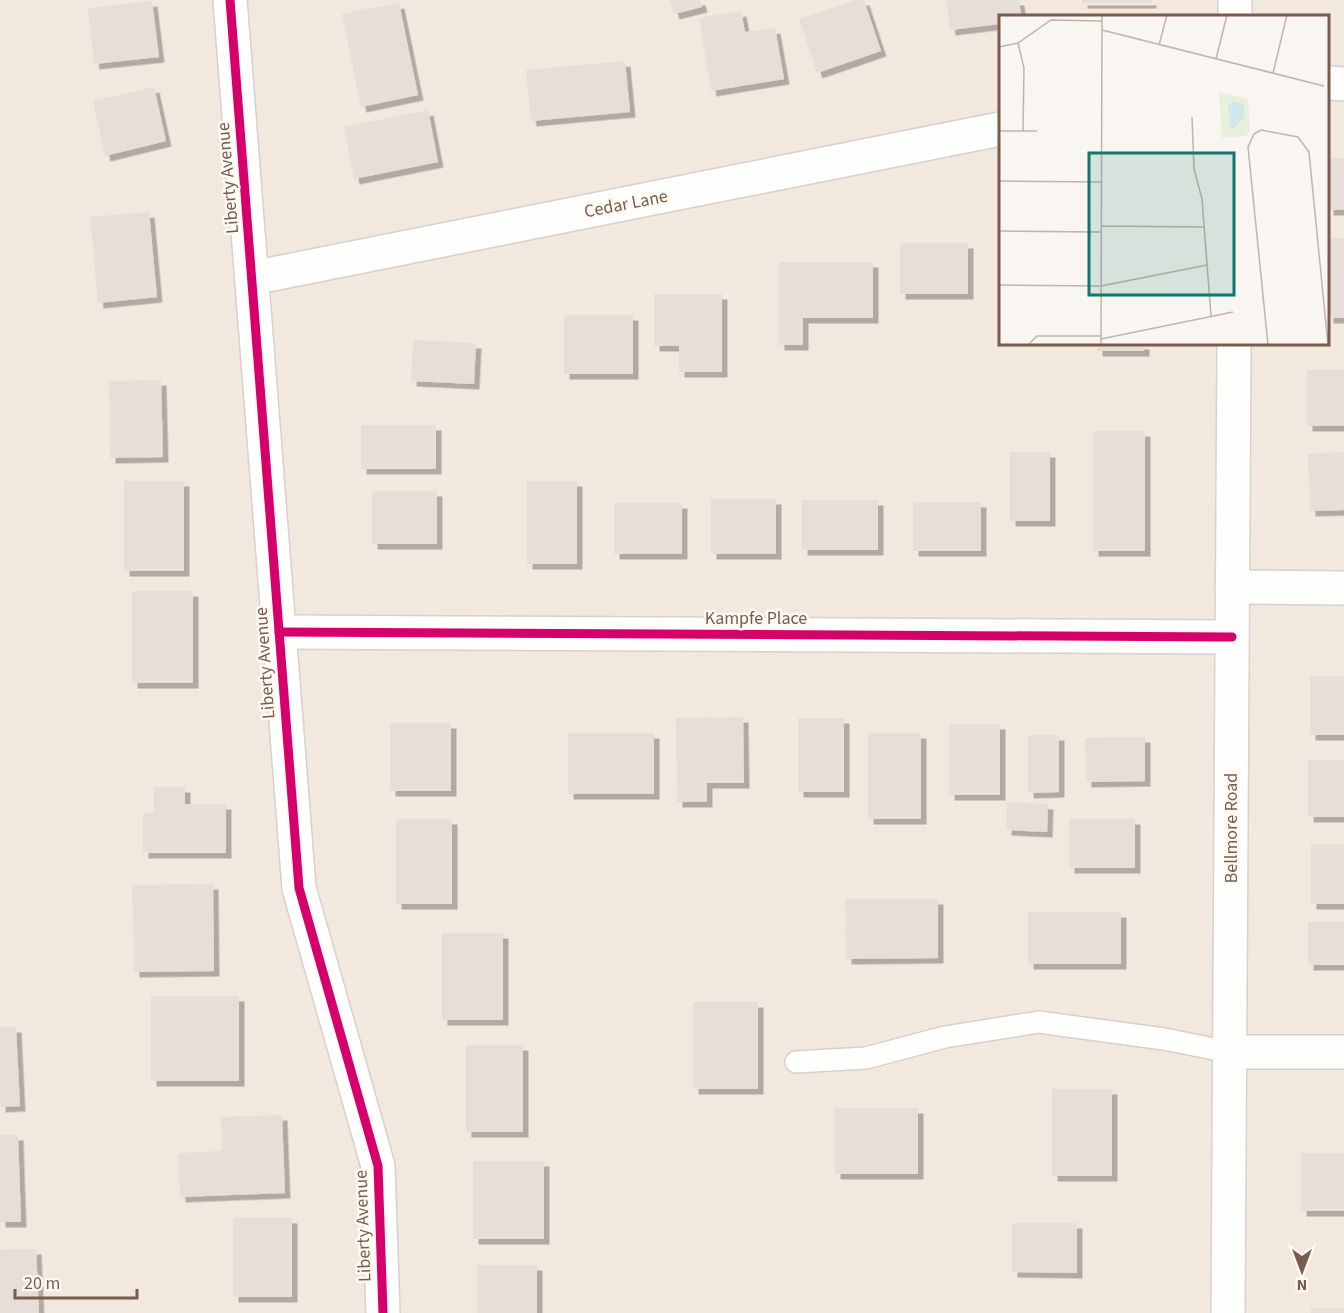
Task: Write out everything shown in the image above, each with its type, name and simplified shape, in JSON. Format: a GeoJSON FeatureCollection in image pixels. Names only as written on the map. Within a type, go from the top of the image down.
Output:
{"type":"FeatureCollection","features":[{"type":"Feature","properties":{"kind":"street","name":"Liberty Avenue"},"geometry":{"type":"LineString","coordinates":[[230,0],[299,888],[378,1166],[383,1313]]}},
{"type":"Feature","properties":{"kind":"street"},"geometry":{"type":"LineString","coordinates":[[1234,15],[1235,0]]}},
{"type":"Feature","properties":{"kind":"street"},"geometry":{"type":"LineString","coordinates":[[1329,83],[1344,84]]}},
{"type":"Feature","properties":{"kind":"street","name":"Cedar Lane"},"geometry":{"type":"LineString","coordinates":[[252,278],[999,129]]}},
{"type":"Feature","properties":{"kind":"street","name":"Bellmore Road"},"geometry":{"type":"LineString","coordinates":[[1228,1313],[1234,345]]}},
{"type":"Feature","properties":{"kind":"street"},"geometry":{"type":"LineString","coordinates":[[1232,587],[1344,588]]}},
{"type":"Feature","properties":{"kind":"street","name":"Kampfe Place"},"geometry":{"type":"LineString","coordinates":[[279,632],[1232,637]]}},
{"type":"Feature","properties":{"kind":"street"},"geometry":{"type":"LineString","coordinates":[[1229,1052],[1344,1052]]}},
{"type":"Feature","properties":{"kind":"lane"},"geometry":{"type":"LineString","coordinates":[[796,1062],[866,1058],[945,1037],[1039,1022],[1229,1052]]}},
{"type":"Feature","properties":{"kind":"shaded area"},"geometry":{"type":"Polygon","coordinates":[[[0,0],[1344,0],[1344,1313],[0,1313],[0,0]]]}},
{"type":"Feature","properties":{"kind":"building"},"geometry":{"type":"Polygon","coordinates":[[[670,0],[700,0],[702,7],[674,14],[670,0]]]}},
{"type":"Feature","properties":{"kind":"building"},"geometry":{"type":"Polygon","coordinates":[[[857,0],[864,0],[881,51],[817,73],[799,19],[857,0]]]}},
{"type":"Feature","properties":{"kind":"building"},"geometry":{"type":"Polygon","coordinates":[[[946,0],[1019,0],[1021,15],[999,15],[999,24],[950,30],[946,0]]]}},
{"type":"Feature","properties":{"kind":"building"},"geometry":{"type":"Polygon","coordinates":[[[1082,0],[1151,0],[1151,3],[1082,3],[1082,0]]]}},
{"type":"Feature","properties":{"kind":"building"},"geometry":{"type":"Polygon","coordinates":[[[152,1],[159,57],[94,64],[88,8],[152,1]]]}},
{"type":"Feature","properties":{"kind":"building"},"geometry":{"type":"Polygon","coordinates":[[[399,3],[418,95],[361,107],[342,14],[399,3]]]}},
{"type":"Feature","properties":{"kind":"building"},"geometry":{"type":"Polygon","coordinates":[[[741,11],[745,32],[775,28],[784,79],[711,91],[699,18],[741,11]]]}},
{"type":"Feature","properties":{"kind":"building"},"geometry":{"type":"Polygon","coordinates":[[[625,61],[630,112],[531,121],[526,70],[625,61]]]}},
{"type":"Feature","properties":{"kind":"building"},"geometry":{"type":"Polygon","coordinates":[[[154,87],[166,141],[105,156],[93,101],[154,87]]]}},
{"type":"Feature","properties":{"kind":"building"},"geometry":{"type":"Polygon","coordinates":[[[428,110],[438,162],[354,179],[344,127],[428,110]]]}},
{"type":"Feature","properties":{"kind":"building"},"geometry":{"type":"Polygon","coordinates":[[[1329,158],[1344,158],[1344,210],[1329,210],[1329,158]]]}},
{"type":"Feature","properties":{"kind":"building"},"geometry":{"type":"Polygon","coordinates":[[[149,212],[157,297],[98,303],[90,217],[149,212]]]}},
{"type":"Feature","properties":{"kind":"building"},"geometry":{"type":"Polygon","coordinates":[[[1329,238],[1344,238],[1344,318],[1329,318],[1329,238]]]}},
{"type":"Feature","properties":{"kind":"building"},"geometry":{"type":"Polygon","coordinates":[[[900,243],[968,243],[968,294],[900,294],[900,243]]]}},
{"type":"Feature","properties":{"kind":"building"},"geometry":{"type":"Polygon","coordinates":[[[779,262],[873,262],[873,318],[803,318],[803,345],[779,345],[779,262]]]}},
{"type":"Feature","properties":{"kind":"building"},"geometry":{"type":"Polygon","coordinates":[[[654,294],[722,294],[722,372],[679,372],[679,346],[654,346],[654,294]]]}},
{"type":"Feature","properties":{"kind":"building"},"geometry":{"type":"Polygon","coordinates":[[[564,315],[633,315],[633,374],[564,374],[564,315]]]}},
{"type":"Feature","properties":{"kind":"building"},"geometry":{"type":"Polygon","coordinates":[[[413,340],[476,343],[474,384],[411,381],[413,340]]]}},
{"type":"Feature","properties":{"kind":"building"},"geometry":{"type":"Polygon","coordinates":[[[1097,345],[1144,345],[1144,351],[1097,351],[1097,345]]]}},
{"type":"Feature","properties":{"kind":"building"},"geometry":{"type":"Polygon","coordinates":[[[1307,370],[1344,370],[1344,426],[1307,426],[1307,370]]]}},
{"type":"Feature","properties":{"kind":"building"},"geometry":{"type":"Polygon","coordinates":[[[161,380],[163,457],[110,458],[109,381],[161,380]]]}},
{"type":"Feature","properties":{"kind":"building"},"geometry":{"type":"Polygon","coordinates":[[[361,425],[436,425],[436,469],[361,469],[361,425]]]}},
{"type":"Feature","properties":{"kind":"building"},"geometry":{"type":"Polygon","coordinates":[[[1093,431],[1145,431],[1145,551],[1093,551],[1093,431]]]}},
{"type":"Feature","properties":{"kind":"building"},"geometry":{"type":"Polygon","coordinates":[[[1010,452],[1050,452],[1050,521],[1010,521],[1010,452]]]}},
{"type":"Feature","properties":{"kind":"building"},"geometry":{"type":"Polygon","coordinates":[[[1344,452],[1344,510],[1310,511],[1308,454],[1344,452]]]}},
{"type":"Feature","properties":{"kind":"building"},"geometry":{"type":"Polygon","coordinates":[[[124,481],[184,481],[184,571],[124,571],[124,481]]]}},
{"type":"Feature","properties":{"kind":"building"},"geometry":{"type":"Polygon","coordinates":[[[527,481],[577,481],[577,564],[527,564],[527,481]]]}},
{"type":"Feature","properties":{"kind":"building"},"geometry":{"type":"Polygon","coordinates":[[[372,491],[437,491],[437,544],[372,544],[372,491]]]}},
{"type":"Feature","properties":{"kind":"building"},"geometry":{"type":"Polygon","coordinates":[[[711,499],[776,499],[776,554],[711,554],[711,499]]]}},
{"type":"Feature","properties":{"kind":"building"},"geometry":{"type":"Polygon","coordinates":[[[802,500],[878,500],[878,550],[802,550],[802,500]]]}},
{"type":"Feature","properties":{"kind":"building"},"geometry":{"type":"Polygon","coordinates":[[[913,502],[981,502],[981,551],[913,551],[913,502]]]}},
{"type":"Feature","properties":{"kind":"building"},"geometry":{"type":"Polygon","coordinates":[[[614,503],[682,503],[682,554],[614,554],[614,503]]]}},
{"type":"Feature","properties":{"kind":"building"},"geometry":{"type":"Polygon","coordinates":[[[132,591],[193,591],[193,683],[132,683],[132,591]]]}},
{"type":"Feature","properties":{"kind":"building"},"geometry":{"type":"Polygon","coordinates":[[[1310,676],[1344,676],[1344,735],[1310,735],[1310,676]]]}},
{"type":"Feature","properties":{"kind":"building"},"geometry":{"type":"Polygon","coordinates":[[[743,717],[744,783],[707,783],[707,802],[677,802],[676,718],[743,717]]]}},
{"type":"Feature","properties":{"kind":"building"},"geometry":{"type":"Polygon","coordinates":[[[798,718],[844,718],[844,792],[798,792],[798,718]]]}},
{"type":"Feature","properties":{"kind":"building"},"geometry":{"type":"Polygon","coordinates":[[[390,723],[451,723],[451,791],[390,791],[390,723]]]}},
{"type":"Feature","properties":{"kind":"building"},"geometry":{"type":"Polygon","coordinates":[[[949,724],[1000,724],[1000,795],[949,795],[949,724]]]}},
{"type":"Feature","properties":{"kind":"building"},"geometry":{"type":"Polygon","coordinates":[[[568,733],[654,733],[654,794],[568,794],[568,733]]]}},
{"type":"Feature","properties":{"kind":"building"},"geometry":{"type":"Polygon","coordinates":[[[868,733],[921,733],[921,819],[868,819],[868,733]]]}},
{"type":"Feature","properties":{"kind":"building"},"geometry":{"type":"Polygon","coordinates":[[[1028,735],[1059,735],[1059,792],[1028,793],[1028,735]]]}},
{"type":"Feature","properties":{"kind":"building"},"geometry":{"type":"Polygon","coordinates":[[[1145,737],[1145,781],[1086,782],[1085,738],[1145,737]]]}},
{"type":"Feature","properties":{"kind":"building"},"geometry":{"type":"Polygon","coordinates":[[[1308,760],[1344,760],[1344,817],[1308,817],[1308,760]]]}},
{"type":"Feature","properties":{"kind":"building"},"geometry":{"type":"Polygon","coordinates":[[[154,787],[185,787],[185,804],[226,804],[226,853],[143,853],[143,813],[154,813],[154,787]]]}},
{"type":"Feature","properties":{"kind":"building"},"geometry":{"type":"Polygon","coordinates":[[[1007,802],[1048,804],[1047,832],[1006,830],[1007,802]]]}},
{"type":"Feature","properties":{"kind":"building"},"geometry":{"type":"Polygon","coordinates":[[[396,819],[452,819],[452,904],[396,904],[396,819]]]}},
{"type":"Feature","properties":{"kind":"building"},"geometry":{"type":"Polygon","coordinates":[[[1069,819],[1135,819],[1135,868],[1069,868],[1069,819]]]}},
{"type":"Feature","properties":{"kind":"building"},"geometry":{"type":"Polygon","coordinates":[[[1311,844],[1344,844],[1344,904],[1311,904],[1311,844]]]}},
{"type":"Feature","properties":{"kind":"building"},"geometry":{"type":"Polygon","coordinates":[[[213,884],[214,971],[134,972],[132,885],[213,884]]]}},
{"type":"Feature","properties":{"kind":"building"},"geometry":{"type":"Polygon","coordinates":[[[845,899],[938,899],[938,958],[846,959],[845,899]]]}},
{"type":"Feature","properties":{"kind":"building"},"geometry":{"type":"Polygon","coordinates":[[[1028,912],[1121,912],[1121,964],[1028,964],[1028,912]]]}},
{"type":"Feature","properties":{"kind":"building"},"geometry":{"type":"Polygon","coordinates":[[[1308,922],[1344,922],[1344,965],[1308,965],[1308,922]]]}},
{"type":"Feature","properties":{"kind":"building"},"geometry":{"type":"Polygon","coordinates":[[[442,933],[503,933],[503,1020],[442,1020],[442,933]]]}},
{"type":"Feature","properties":{"kind":"building"},"geometry":{"type":"Polygon","coordinates":[[[151,996],[239,996],[239,1081],[151,1081],[151,996]]]}},
{"type":"Feature","properties":{"kind":"building"},"geometry":{"type":"Polygon","coordinates":[[[693,1002],[758,1002],[758,1089],[693,1089],[693,1002]]]}},
{"type":"Feature","properties":{"kind":"building"},"geometry":{"type":"Polygon","coordinates":[[[0,1027],[16,1027],[20,1106],[0,1107],[0,1027]]]}},
{"type":"Feature","properties":{"kind":"building"},"geometry":{"type":"Polygon","coordinates":[[[466,1045],[523,1045],[523,1132],[466,1132],[466,1045]]]}},
{"type":"Feature","properties":{"kind":"building"},"geometry":{"type":"Polygon","coordinates":[[[1052,1089],[1112,1089],[1112,1176],[1052,1176],[1052,1089]]]}},
{"type":"Feature","properties":{"kind":"building"},"geometry":{"type":"Polygon","coordinates":[[[835,1108],[918,1108],[918,1174],[835,1174],[835,1108]]]}},
{"type":"Feature","properties":{"kind":"building"},"geometry":{"type":"Polygon","coordinates":[[[282,1115],[285,1193],[180,1197],[178,1153],[222,1151],[221,1117],[282,1115]]]}},
{"type":"Feature","properties":{"kind":"building"},"geometry":{"type":"Polygon","coordinates":[[[0,1135],[18,1135],[21,1222],[0,1222],[0,1135]]]}},
{"type":"Feature","properties":{"kind":"building"},"geometry":{"type":"Polygon","coordinates":[[[1301,1153],[1344,1153],[1344,1211],[1301,1211],[1301,1153]]]}},
{"type":"Feature","properties":{"kind":"building"},"geometry":{"type":"Polygon","coordinates":[[[473,1161],[544,1161],[544,1239],[473,1239],[473,1161]]]}},
{"type":"Feature","properties":{"kind":"building"},"geometry":{"type":"Polygon","coordinates":[[[233,1218],[292,1218],[292,1297],[233,1297],[233,1218]]]}},
{"type":"Feature","properties":{"kind":"building"},"geometry":{"type":"Polygon","coordinates":[[[1012,1223],[1077,1223],[1077,1273],[1012,1272],[1012,1223]]]}},
{"type":"Feature","properties":{"kind":"building"},"geometry":{"type":"Polygon","coordinates":[[[36,1249],[39,1313],[0,1313],[0,1250],[36,1249]]]}},
{"type":"Feature","properties":{"kind":"building"},"geometry":{"type":"Polygon","coordinates":[[[477,1265],[537,1265],[537,1313],[477,1313],[477,1265]]]}},
{"type":"Feature","properties":{"kind":"building"},"geometry":{"type":"Polygon","coordinates":[[[1311,1308],[1344,1308],[1344,1313],[1311,1313],[1311,1308]]]}},
{"type":"Feature","properties":{"kind":"cycle path"},"geometry":{"type":"LineString","coordinates":[[230,0],[299,888],[378,1166],[383,1313]]}},
{"type":"Feature","properties":{"kind":"cycle path"},"geometry":{"type":"LineString","coordinates":[[279,632],[1232,637]]}}]}
